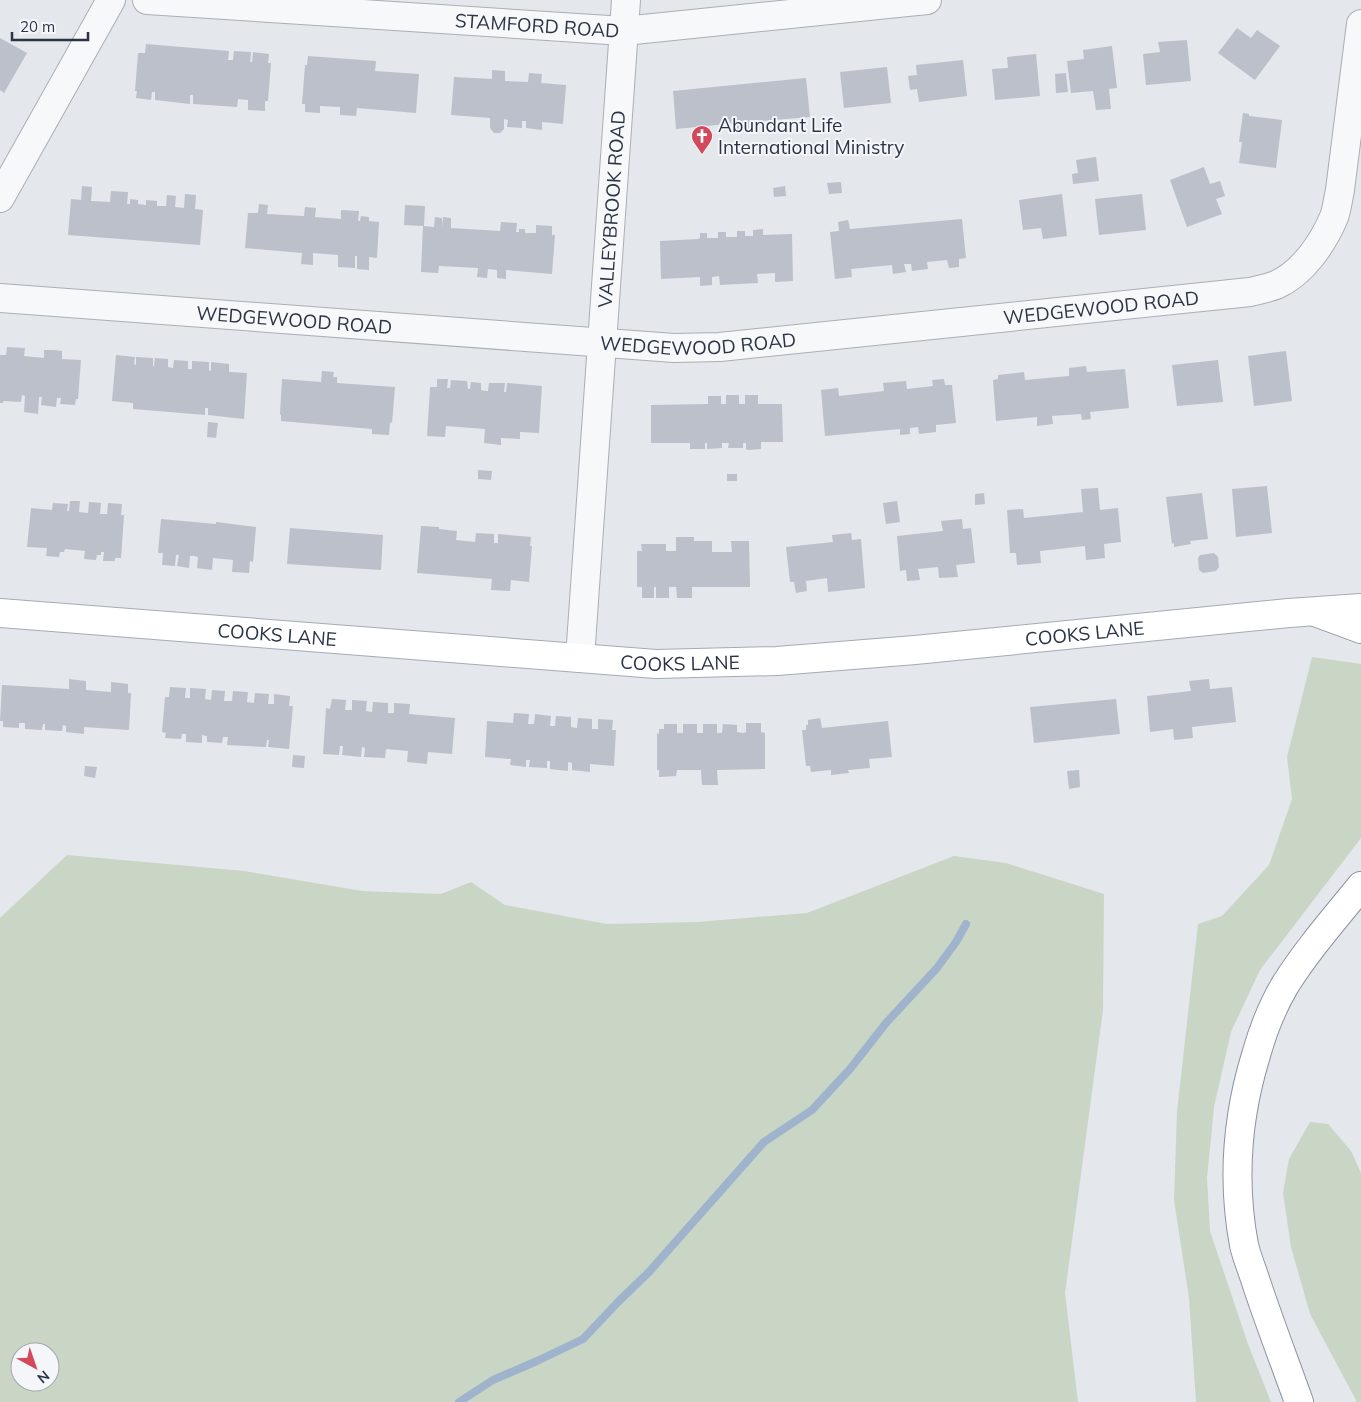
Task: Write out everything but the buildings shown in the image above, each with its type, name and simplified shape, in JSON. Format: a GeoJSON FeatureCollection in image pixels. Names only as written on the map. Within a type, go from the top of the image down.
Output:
{"type":"FeatureCollection","features":[{"type":"Feature","properties":{"kind":"main road","name":"COOKS LANE"},"geometry":{"type":"LineString","coordinates":[[0,614],[656,664],[778,662],[1289,613],[1361,608]]}},
{"type":"Feature","properties":{"kind":"main road"},"geometry":{"type":"LineString","coordinates":[[1316,612],[1361,630]]}},
{"type":"Feature","properties":{"kind":"main road"},"geometry":{"type":"LineString","coordinates":[[1299,1402],[1264,1307],[1245,1246],[1238,1200],[1237,1159],[1241,1112],[1265,1024],[1284,986],[1308,951],[1361,886]]}},
{"type":"Feature","properties":{"kind":"street"},"geometry":{"type":"LineString","coordinates":[[0,198],[111,0]]}},
{"type":"Feature","properties":{"kind":"street","name":"STAMFORD ROAD"},"geometry":{"type":"LineString","coordinates":[[147,0],[624,31],[926,0]]}},
{"type":"Feature","properties":{"kind":"street","name":"VALLEYBROOK ROAD"},"geometry":{"type":"LineString","coordinates":[[580,658],[626,0]]}},
{"type":"Feature","properties":{"kind":"street","name":"WEDGEWOOD ROAD"},"geometry":{"type":"LineString","coordinates":[[0,298],[674,348],[720,347],[1250,292],[1276,284],[1294,272],[1311,256],[1325,236],[1334,215],[1340,190],[1361,24]]}},
{"type":"Feature","properties":{"kind":"green space"},"geometry":{"type":"Polygon","coordinates":[[[1312,657],[1361,664],[1361,838],[1260,970],[1231,1032],[1214,1107],[1207,1178],[1210,1231],[1248,1344],[1271,1402],[1196,1402],[1189,1298],[1174,1200],[1177,1112],[1198,924],[1222,916],[1269,865],[1292,799],[1287,757],[1312,657]]]}},
{"type":"Feature","properties":{"kind":"green space"},"geometry":{"type":"Polygon","coordinates":[[[67,855],[244,871],[362,891],[441,894],[471,882],[505,905],[607,924],[697,922],[807,913],[954,856],[1006,863],[1104,894],[1103,1010],[1065,1293],[1078,1402],[0,1402],[0,918],[67,855]]]}},
{"type":"Feature","properties":{"kind":"green space"},"geometry":{"type":"Polygon","coordinates":[[[1310,1122],[1328,1124],[1351,1151],[1361,1173],[1361,1402],[1357,1402],[1310,1314],[1291,1247],[1283,1193],[1289,1159],[1310,1122]]]}},
{"type":"Feature","properties":{"kind":"waterway"},"geometry":{"type":"LineString","coordinates":[[459,1402],[493,1380],[583,1339],[649,1272],[764,1142],[812,1110],[850,1069],[886,1023],[937,968],[956,942],[966,924]]}},
{"type":"Feature","properties":{"kind":"place","name":"Abundant Life International Ministry"},"geometry":{"type":"Point","coordinates":[702,155]}}]}
